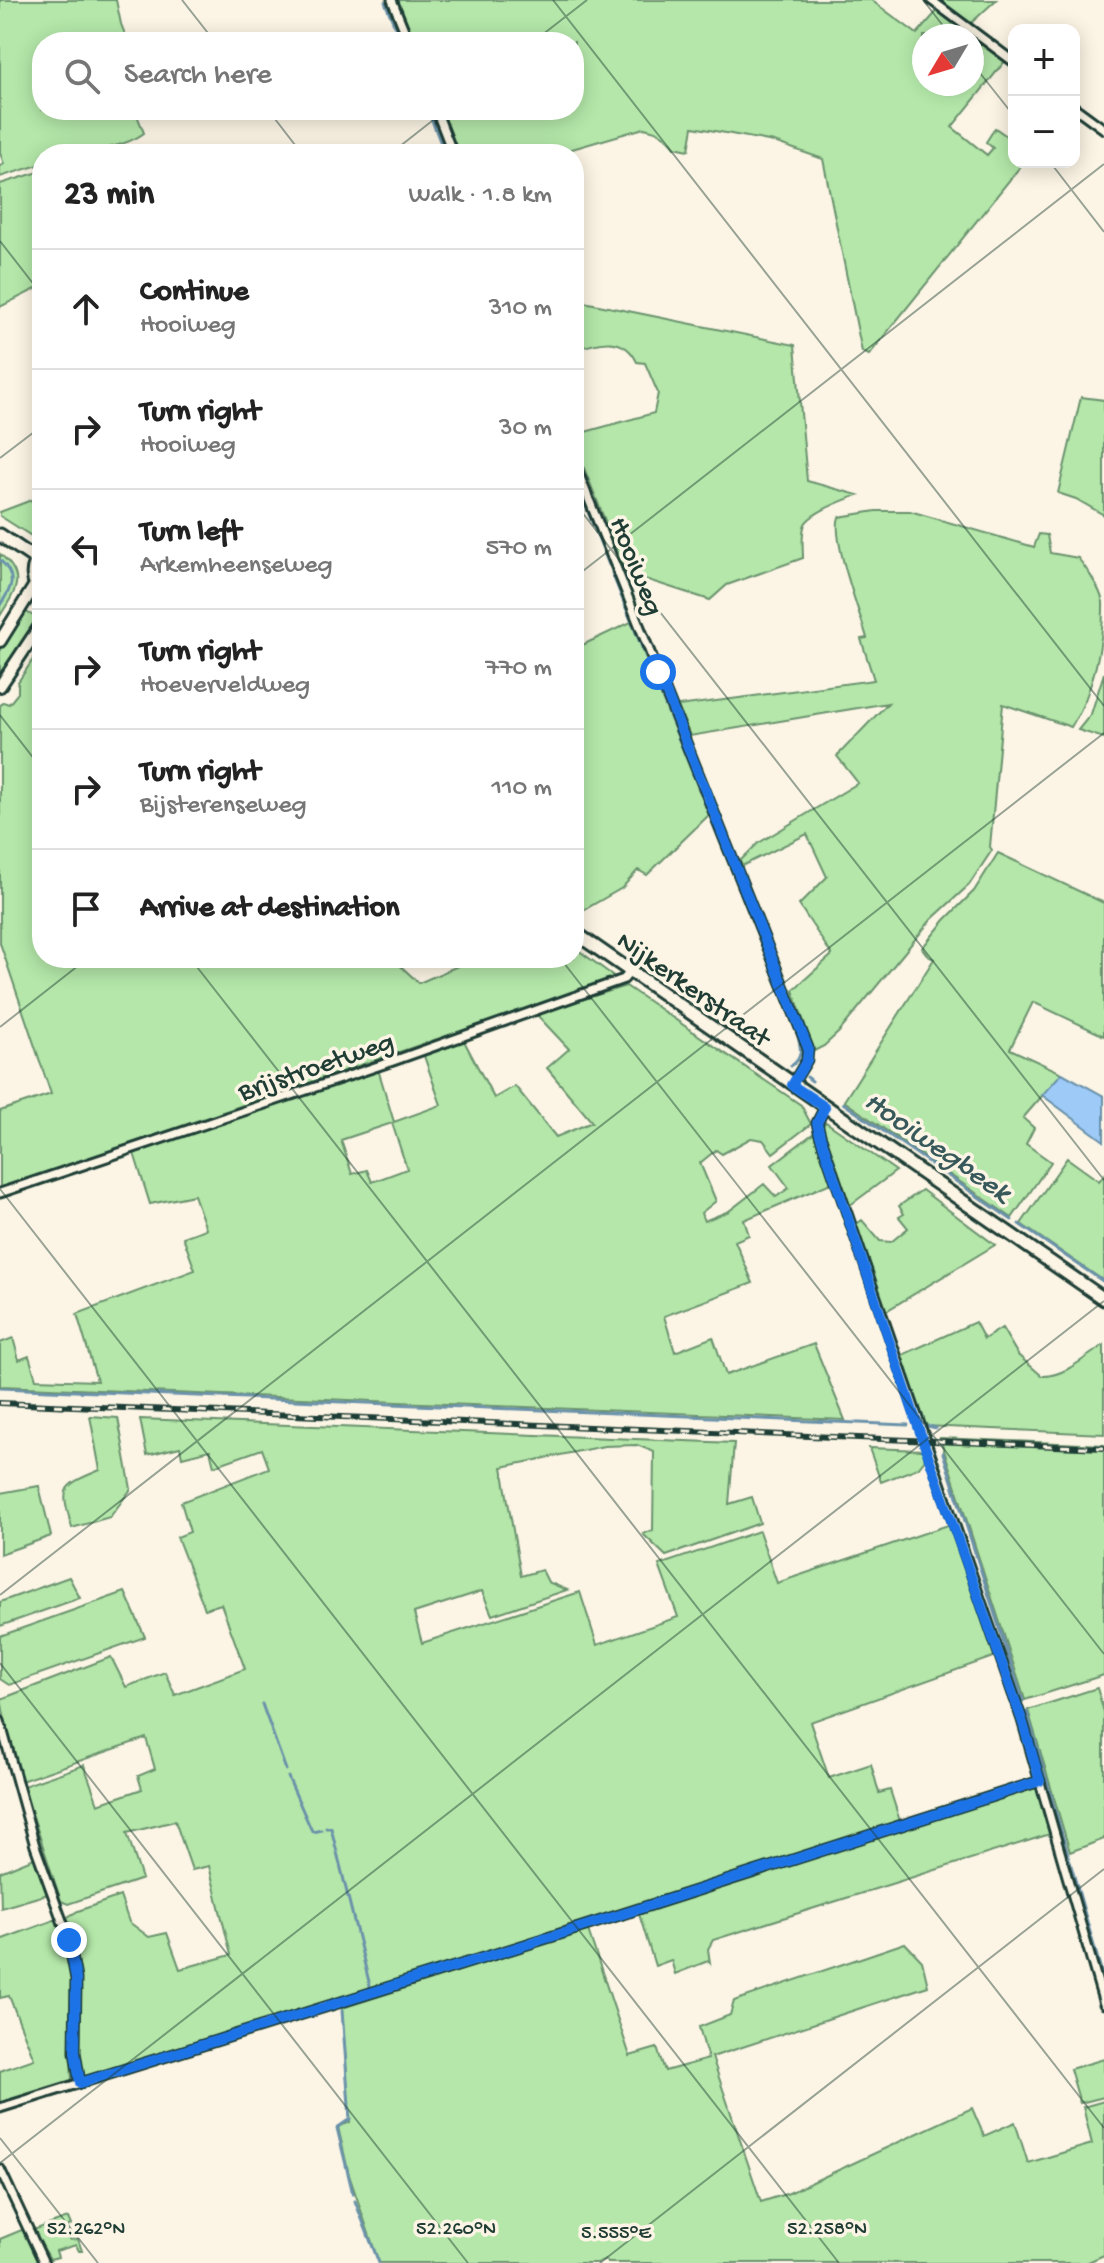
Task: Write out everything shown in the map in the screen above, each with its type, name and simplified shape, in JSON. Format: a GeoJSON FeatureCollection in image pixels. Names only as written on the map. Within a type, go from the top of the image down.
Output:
{"type":"FeatureCollection","features":[{"type":"Feature","properties":{"kind":"main road"},"geometry":{"type":"LineString","coordinates":[[0,535],[32,553]]}},
{"type":"Feature","properties":{"kind":"main road","name":"Nijkerkerstraat"},"geometry":{"type":"LineString","coordinates":[[584,938],[633,968],[792,1085],[1104,1299]]}},
{"type":"Feature","properties":{"kind":"street"},"geometry":{"type":"LineString","coordinates":[[392,0],[405,32]]}},
{"type":"Feature","properties":{"kind":"street"},"geometry":{"type":"LineString","coordinates":[[931,0],[1008,58]]}},
{"type":"Feature","properties":{"kind":"street"},"geometry":{"type":"LineString","coordinates":[[1080,111],[1104,129]]}},
{"type":"Feature","properties":{"kind":"street"},"geometry":{"type":"LineString","coordinates":[[440,120],[449,144]]}},
{"type":"Feature","properties":{"kind":"street","name":"Hooiweg"},"geometry":{"type":"LineString","coordinates":[[584,487],[808,1048],[807,1060],[792,1085]]}},
{"type":"Feature","properties":{"kind":"street"},"geometry":{"type":"LineString","coordinates":[[0,641],[32,598]]}},
{"type":"Feature","properties":{"kind":"street"},"geometry":{"type":"LineString","coordinates":[[0,686],[32,638]]}},
{"type":"Feature","properties":{"kind":"street","name":"Brijstroetweg"},"geometry":{"type":"LineString","coordinates":[[0,1193],[393,1061],[624,979],[633,968]]}},
{"type":"Feature","properties":{"kind":"street"},"geometry":{"type":"LineString","coordinates":[[825,1107],[817,1123],[820,1135],[923,1441],[1022,1720],[1104,2004]]}},
{"type":"Feature","properties":{"kind":"street"},"geometry":{"type":"LineString","coordinates":[[0,1721],[35,1846],[69,1940],[76,1979],[75,2052],[80,2083]]}},
{"type":"Feature","properties":{"kind":"street"},"geometry":{"type":"LineString","coordinates":[[0,2108],[1040,1781]]}},
{"type":"Feature","properties":{"kind":"street"},"geometry":{"type":"LineString","coordinates":[[0,2169],[44,2263]]}},
{"type":"Feature","properties":{"kind":"green space"},"geometry":{"type":"Polygon","coordinates":[[[0,0],[116,0],[124,32],[32,32],[32,120],[139,120],[144,133],[122,144],[32,144],[32,167],[0,177],[0,166],[4,164],[0,153],[0,0]]]}},
{"type":"Feature","properties":{"kind":"green space"},"geometry":{"type":"Polygon","coordinates":[[[398,0],[871,0],[912,30],[912,96],[977,96],[952,127],[987,155],[993,148],[986,142],[995,128],[1008,137],[1008,168],[1019,168],[869,355],[862,352],[823,159],[774,142],[693,127],[689,150],[675,147],[662,134],[644,128],[584,144],[455,144],[446,120],[584,120],[584,32],[411,32],[398,0]]]}},
{"type":"Feature","properties":{"kind":"green space"},"geometry":{"type":"Polygon","coordinates":[[[936,0],[996,0],[968,24],[936,0]]]}},
{"type":"Feature","properties":{"kind":"green space"},"geometry":{"type":"Polygon","coordinates":[[[939,9],[959,24],[926,24],[939,9]]]}},
{"type":"Feature","properties":{"kind":"green space"},"geometry":{"type":"Polygon","coordinates":[[[984,43],[1006,60],[984,87],[984,43]]]}},
{"type":"Feature","properties":{"kind":"green space"},"geometry":{"type":"Polygon","coordinates":[[[32,174],[32,291],[0,307],[0,184],[32,174]]]}},
{"type":"Feature","properties":{"kind":"green space"},"geometry":{"type":"Polygon","coordinates":[[[584,302],[795,345],[807,481],[858,495],[829,506],[809,519],[803,532],[803,558],[727,585],[710,600],[626,573],[584,468],[584,432],[654,413],[658,393],[645,363],[637,362],[625,347],[610,342],[584,347],[584,302]]]}},
{"type":"Feature","properties":{"kind":"green space"},"geometry":{"type":"Polygon","coordinates":[[[1081,397],[1104,400],[1104,515],[1058,493],[1081,397]]]}},
{"type":"Feature","properties":{"kind":"green space"},"geometry":{"type":"Polygon","coordinates":[[[32,500],[32,536],[0,516],[0,512],[32,500]]]}},
{"type":"Feature","properties":{"kind":"green space"},"geometry":{"type":"Polygon","coordinates":[[[876,511],[910,511],[1034,547],[1039,534],[1047,535],[1050,553],[1078,558],[1096,584],[1103,602],[1102,634],[1091,683],[1071,727],[1003,704],[992,850],[969,885],[931,920],[839,1032],[814,1051],[793,990],[832,955],[799,905],[827,877],[807,834],[742,866],[740,861],[757,844],[858,783],[837,756],[888,703],[690,736],[678,706],[874,680],[861,639],[867,638],[842,558],[838,527],[839,517],[876,511]]]}},
{"type":"Feature","properties":{"kind":"green space"},"geometry":{"type":"Polygon","coordinates":[[[0,554],[14,570],[16,584],[0,616],[0,554]]]}},
{"type":"Feature","properties":{"kind":"green space"},"geometry":{"type":"Polygon","coordinates":[[[23,610],[32,615],[32,632],[0,681],[0,645],[23,610]]]}},
{"type":"Feature","properties":{"kind":"green space"},"geometry":{"type":"Polygon","coordinates":[[[633,621],[710,814],[647,875],[638,870],[622,888],[584,910],[584,644],[633,621]]]}},
{"type":"Feature","properties":{"kind":"green space"},"geometry":{"type":"Polygon","coordinates":[[[32,661],[32,968],[403,968],[419,983],[453,968],[584,968],[584,954],[616,978],[0,1188],[0,1111],[51,1094],[0,943],[0,706],[3,702],[9,704],[18,693],[18,682],[32,661]]]}},
{"type":"Feature","properties":{"kind":"green space"},"geometry":{"type":"Polygon","coordinates":[[[1104,673],[1104,738],[1078,730],[1091,714],[1104,673]]]}},
{"type":"Feature","properties":{"kind":"green space"},"geometry":{"type":"Polygon","coordinates":[[[998,853],[1104,903],[1104,1036],[1033,1002],[1010,1049],[1062,1073],[1023,1118],[1034,1128],[1026,1144],[1051,1162],[1012,1218],[844,1101],[934,959],[922,948],[974,891],[998,853]]]}},
{"type":"Feature","properties":{"kind":"green space"},"geometry":{"type":"Polygon","coordinates":[[[626,986],[801,1105],[811,1124],[773,1153],[763,1140],[751,1138],[722,1154],[716,1150],[700,1163],[716,1201],[701,1213],[704,1221],[729,1211],[764,1184],[776,1197],[789,1188],[772,1165],[814,1133],[831,1183],[744,1220],[749,1235],[735,1241],[753,1283],[664,1316],[675,1352],[713,1337],[726,1375],[814,1344],[845,1420],[0,1386],[0,1343],[13,1338],[19,1360],[29,1356],[36,1379],[97,1381],[77,1314],[195,1270],[183,1237],[206,1229],[194,1195],[150,1204],[134,1153],[378,1069],[394,1122],[441,1105],[423,1053],[463,1039],[494,1098],[515,1086],[556,1137],[592,1122],[547,1068],[569,1049],[536,1014],[626,986]],[[392,1123],[341,1140],[352,1174],[367,1170],[372,1182],[407,1169],[392,1123]]]}},
{"type":"Feature","properties":{"kind":"green space"},"geometry":{"type":"Polygon","coordinates":[[[826,1122],[896,1171],[849,1206],[822,1126],[826,1122]]]}},
{"type":"Feature","properties":{"kind":"green space"},"geometry":{"type":"Polygon","coordinates":[[[1067,1158],[1099,1181],[1104,1175],[1104,1281],[1021,1224],[1067,1158]]]}},
{"type":"Feature","properties":{"kind":"green space"},"geometry":{"type":"Polygon","coordinates":[[[922,1190],[995,1245],[886,1311],[855,1225],[862,1220],[880,1241],[891,1242],[908,1228],[899,1217],[904,1214],[899,1206],[922,1190]]]}},
{"type":"Feature","properties":{"kind":"green space"},"geometry":{"type":"Polygon","coordinates":[[[975,1322],[984,1339],[1002,1328],[1018,1355],[1042,1376],[1066,1370],[1104,1345],[1104,1434],[924,1426],[900,1356],[975,1322]]]}},
{"type":"Feature","properties":{"kind":"green space"},"geometry":{"type":"Polygon","coordinates":[[[90,1416],[118,1418],[131,1489],[110,1517],[72,1528],[66,1490],[77,1480],[100,1470],[90,1416]]]}},
{"type":"Feature","properties":{"kind":"green space"},"geometry":{"type":"Polygon","coordinates":[[[140,1419],[734,1443],[729,1504],[752,1497],[760,1523],[666,1556],[643,1534],[653,1530],[654,1452],[637,1445],[604,1446],[502,1467],[521,1576],[542,1570],[548,1582],[567,1590],[492,1615],[482,1591],[414,1613],[422,1643],[580,1592],[597,1645],[678,1617],[659,1565],[759,1531],[777,1583],[951,1524],[996,1656],[810,1722],[829,1778],[871,1764],[879,1793],[890,1790],[900,1821],[620,1912],[84,2078],[78,2058],[80,1977],[66,1918],[120,1896],[129,1922],[149,1937],[167,1933],[180,1969],[231,1955],[209,1866],[192,1870],[175,1821],[127,1833],[142,1879],[68,1904],[61,1901],[23,1786],[84,1765],[98,1804],[142,1789],[138,1776],[155,1769],[146,1738],[21,1781],[1,1699],[111,1657],[126,1687],[165,1672],[175,1695],[245,1669],[221,1604],[205,1609],[177,1537],[190,1532],[181,1502],[269,1468],[262,1449],[214,1466],[210,1450],[182,1457],[180,1447],[147,1455],[140,1419]]]}},
{"type":"Feature","properties":{"kind":"green space"},"geometry":{"type":"Polygon","coordinates":[[[940,1438],[1104,1445],[1104,1675],[1025,1700],[940,1438]]]}},
{"type":"Feature","properties":{"kind":"green space"},"geometry":{"type":"Polygon","coordinates":[[[869,1448],[923,1450],[925,1459],[918,1468],[881,1482],[869,1448]]]}},
{"type":"Feature","properties":{"kind":"green space"},"geometry":{"type":"Polygon","coordinates":[[[39,1486],[51,1536],[0,1554],[0,1493],[39,1486]]]}},
{"type":"Feature","properties":{"kind":"green space"},"geometry":{"type":"Polygon","coordinates":[[[69,1577],[80,1598],[0,1626],[0,1602],[69,1577]]]}},
{"type":"Feature","properties":{"kind":"green space"},"geometry":{"type":"Polygon","coordinates":[[[125,1592],[145,1637],[9,1685],[0,1679],[0,1636],[125,1592]]]}},
{"type":"Feature","properties":{"kind":"green space"},"geometry":{"type":"Polygon","coordinates":[[[1097,1688],[1104,1712],[1104,1839],[1070,1852],[1028,1710],[1097,1688]]]}},
{"type":"Feature","properties":{"kind":"green space"},"geometry":{"type":"Polygon","coordinates":[[[1033,1787],[1037,1789],[1050,1834],[713,1940],[708,1949],[710,1963],[708,1961],[675,1974],[671,1960],[655,1966],[639,1914],[1033,1787]]]}},
{"type":"Feature","properties":{"kind":"green space"},"geometry":{"type":"Polygon","coordinates":[[[34,1858],[48,1894],[1,1908],[0,1872],[34,1858]]]}},
{"type":"Feature","properties":{"kind":"green space"},"geometry":{"type":"Polygon","coordinates":[[[57,1919],[72,1981],[72,2081],[0,2104],[0,2071],[34,2059],[9,1996],[0,1998],[0,1940],[57,1919]]]}},
{"type":"Feature","properties":{"kind":"green space"},"geometry":{"type":"Polygon","coordinates":[[[588,1930],[630,2056],[657,2048],[665,2071],[708,2059],[699,2027],[730,2015],[734,2001],[905,1943],[922,1961],[928,1986],[712,2057],[761,2202],[789,2193],[972,2108],[984,2136],[1015,2122],[1028,2163],[1092,2144],[1083,2107],[1104,2101],[1104,2255],[1086,2263],[608,2263],[606,2260],[597,2263],[379,2263],[349,2175],[338,2127],[350,2122],[342,2008],[588,1930]]]}},
{"type":"Feature","properties":{"kind":"green space"},"geometry":{"type":"Polygon","coordinates":[[[1104,2059],[1104,2097],[1080,2103],[1070,2069],[1104,2059]]]}},
{"type":"Feature","properties":{"kind":"green space"},"geometry":{"type":"Polygon","coordinates":[[[68,2218],[71,2225],[66,2227],[70,2240],[78,2239],[82,2251],[76,2245],[56,2251],[58,2257],[50,2259],[33,2230],[68,2218]]]}},
{"type":"Feature","properties":{"kind":"green space"},"geometry":{"type":"Polygon","coordinates":[[[24,2229],[39,2263],[0,2263],[0,2239],[24,2229]]]}},
{"type":"Feature","properties":{"kind":"water"},"geometry":{"type":"Polygon","coordinates":[[[1062,1073],[1104,1096],[1104,1141],[1042,1095],[1062,1073]]]}},
{"type":"Feature","properties":{"kind":"waterway","name":"Hooiwegbeek"},"geometry":{"type":"LineString","coordinates":[[385,2],[396,29]]}},
{"type":"Feature","properties":{"kind":"waterway","name":"Hooiwegbeek"},"geometry":{"type":"LineString","coordinates":[[432,120],[441,144]]}},
{"type":"Feature","properties":{"kind":"waterway","name":"Hooiwegbeek"},"geometry":{"type":"LineString","coordinates":[[584,501],[609,565]]}},
{"type":"Feature","properties":{"kind":"waterway"},"geometry":{"type":"LineString","coordinates":[[0,560],[11,577],[8,593],[0,605]]}},
{"type":"Feature","properties":{"kind":"waterway","name":"Hooiwegbeek"},"geometry":{"type":"LineString","coordinates":[[612,573],[797,1033],[800,1055],[791,1066]]}},
{"type":"Feature","properties":{"kind":"waterway","name":"Hooiwegbeek"},"geometry":{"type":"LineString","coordinates":[[807,1077],[812,1081]]}},
{"type":"Feature","properties":{"kind":"waterway","name":"Hooiwegbeek"},"geometry":{"type":"LineString","coordinates":[[843,1103],[1012,1220]]}},
{"type":"Feature","properties":{"kind":"waterway","name":"Hooiwegbeek"},"geometry":{"type":"LineString","coordinates":[[1019,1224],[1104,1282]]}},
{"type":"Feature","properties":{"kind":"waterway"},"geometry":{"type":"LineString","coordinates":[[0,1388],[908,1425]]}},
{"type":"Feature","properties":{"kind":"waterway"},"geometry":{"type":"LineString","coordinates":[[928,1426],[936,1428]]}},
{"type":"Feature","properties":{"kind":"waterway"},"geometry":{"type":"LineString","coordinates":[[943,1453],[1023,1701]]}},
{"type":"Feature","properties":{"kind":"waterway"},"geometry":{"type":"LineString","coordinates":[[262,1704],[286,1770]]}},
{"type":"Feature","properties":{"kind":"waterway"},"geometry":{"type":"LineString","coordinates":[[1027,1712],[1104,1981]]}},
{"type":"Feature","properties":{"kind":"waterway"},"geometry":{"type":"LineString","coordinates":[[288,1777],[311,1829],[313,1832],[321,1830]]}},
{"type":"Feature","properties":{"kind":"waterway"},"geometry":{"type":"LineString","coordinates":[[326,1828],[331,1828],[371,1990]]}},
{"type":"Feature","properties":{"kind":"waterway"},"geometry":{"type":"LineString","coordinates":[[342,2011],[350,2119],[337,2128],[353,2194]]}},
{"type":"Feature","properties":{"kind":"waterway"},"geometry":{"type":"LineString","coordinates":[[355,2201],[379,2263]]}},
{"type":"Feature","properties":{"kind":"railway"},"geometry":{"type":"LineString","coordinates":[[0,1403],[1104,1448]]}},
{"type":"Feature","properties":{"kind":"route"},"geometry":{"type":"LineString","coordinates":[[69,1940],[76,1979],[75,2052],[80,2083],[1040,1781],[1022,1720],[923,1441],[820,1135],[817,1123],[825,1107],[792,1085],[807,1060],[808,1048],[658,672]]}}]}
